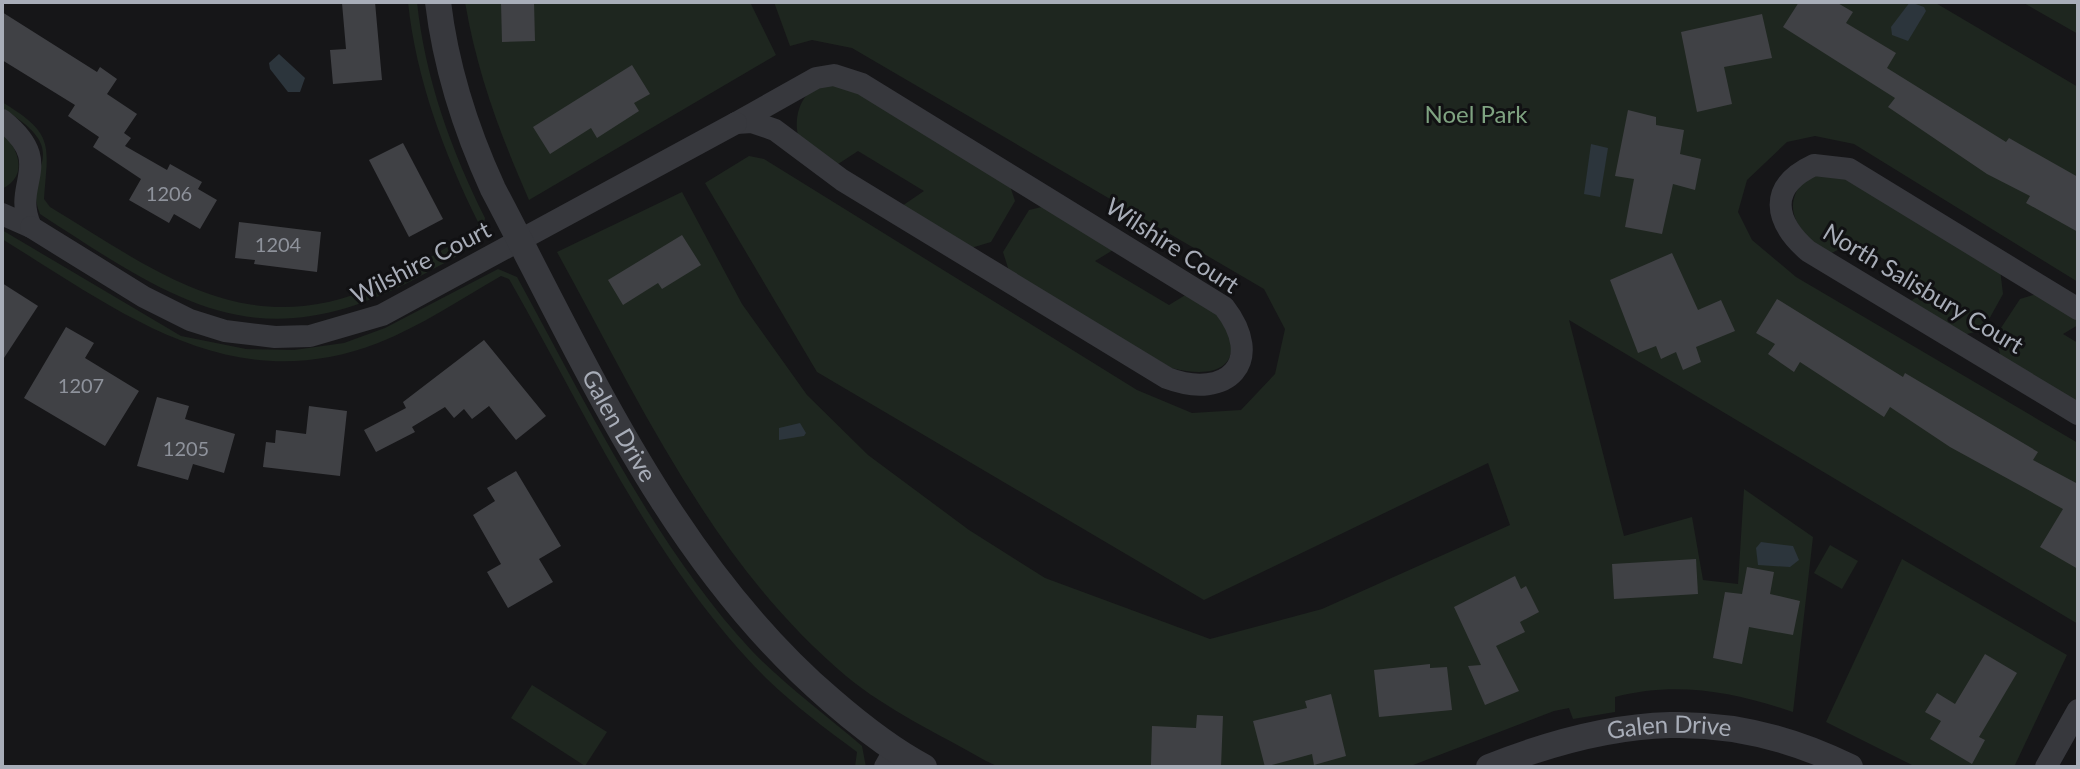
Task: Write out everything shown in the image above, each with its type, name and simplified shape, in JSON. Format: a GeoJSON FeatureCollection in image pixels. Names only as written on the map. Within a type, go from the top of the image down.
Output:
{"type":"FeatureCollection","features":[{"type":"Feature","properties":{"kind":"street","name":"Galen Drive"},"geometry":{"type":"LineString","coordinates":[[438,2],[453,87],[469,137],[520,242],[640,460],[708,571],[797,671],[889,759],[924,767]]}},
{"type":"Feature","properties":{"kind":"street","name":"Wilshire Court"},"geometry":{"type":"LineString","coordinates":[[2,214],[31,227],[144,297],[190,320],[225,331],[275,337],[310,336],[382,315],[816,78],[834,75],[862,84],[1224,307],[1243,338],[1238,367],[1227,379],[1200,388],[1167,378],[842,180],[775,130],[752,122],[736,123]]}},
{"type":"Feature","properties":{"kind":"street"},"geometry":{"type":"LineString","coordinates":[[2,120],[21,135],[29,150],[32,169],[26,217],[31,227]]}},
{"type":"Feature","properties":{"kind":"street","name":"North Salisbury Court"},"geometry":{"type":"LineString","coordinates":[[2078,309],[1849,169],[1814,165],[1787,183],[1780,197],[1780,214],[1787,230],[1808,251],[2078,414]]}},
{"type":"Feature","properties":{"kind":"street"},"geometry":{"type":"LineString","coordinates":[[2046,767],[2078,710]]}},
{"type":"Feature","properties":{"kind":"street","name":"Galen Drive"},"geometry":{"type":"LineString","coordinates":[[1489,767],[1577,736],[1658,723],[1734,728],[1781,738],[1850,767]]}},
{"type":"Feature","properties":{"kind":"green space"},"geometry":{"type":"Polygon","coordinates":[[[408,2],[417,2],[426,58],[441,113],[485,218],[478,238],[454,258],[368,300],[317,315],[269,319],[225,312],[181,297],[137,275],[40,214],[36,184],[43,150],[38,138],[25,124],[2,108],[2,102],[40,132],[47,165],[44,199],[50,207],[168,276],[207,293],[247,304],[288,307],[333,301],[380,284],[476,231],[478,222],[433,115],[418,59],[408,2]]]}},
{"type":"Feature","properties":{"kind":"green space"},"geometry":{"type":"Polygon","coordinates":[[[465,2],[750,2],[776,55],[529,200],[491,103],[465,2]]]}},
{"type":"Feature","properties":{"kind":"green space","name":"Noel Park"},"geometry":{"type":"Polygon","coordinates":[[[774,2],[1934,2],[2078,87],[2078,282],[1854,144],[1815,136],[1787,142],[1747,180],[1738,212],[1752,240],[1796,277],[2078,443],[2078,624],[1569,320],[1624,536],[1692,517],[1703,580],[1738,584],[1744,489],[1813,537],[1793,712],[1749,699],[1705,691],[1638,692],[1615,697],[1615,712],[1573,719],[1569,708],[1554,711],[1408,767],[999,767],[986,761],[896,711],[846,676],[799,631],[756,583],[682,478],[557,252],[682,192],[742,304],[807,395],[868,455],[969,530],[1045,578],[1210,639],[1322,609],[1510,525],[1488,463],[1204,600],[817,372],[705,183],[749,156],[764,159],[1137,390],[1192,413],[1241,410],[1275,374],[1285,329],[1264,289],[852,48],[812,40],[790,46],[774,2]]]}},
{"type":"Feature","properties":{"kind":"green space"},"geometry":{"type":"Polygon","coordinates":[[[2022,2],[2078,2],[2078,34],[2022,2]]]}},
{"type":"Feature","properties":{"kind":"green space"},"geometry":{"type":"Polygon","coordinates":[[[822,85],[846,85],[1008,180],[1015,201],[991,242],[971,248],[902,206],[924,191],[858,151],[835,166],[799,138],[797,116],[807,95],[822,85]]]}},
{"type":"Feature","properties":{"kind":"green space"},"geometry":{"type":"Polygon","coordinates":[[[2,129],[16,152],[18,168],[11,183],[2,189],[2,129]]]}},
{"type":"Feature","properties":{"kind":"green space"},"geometry":{"type":"Polygon","coordinates":[[[1837,172],[2000,269],[2003,294],[1983,330],[1963,335],[1909,302],[1931,288],[1854,241],[1830,254],[1810,238],[1796,220],[1793,210],[1798,188],[1807,177],[1837,172]]]}},
{"type":"Feature","properties":{"kind":"green space"},"geometry":{"type":"Polygon","coordinates":[[[1050,205],[1118,247],[1095,261],[1169,305],[1192,291],[1210,306],[1229,337],[1231,351],[1226,362],[1215,370],[1197,372],[1171,368],[1009,271],[1003,252],[1029,210],[1050,205]]]}},
{"type":"Feature","properties":{"kind":"green space"},"geometry":{"type":"Polygon","coordinates":[[[2,230],[181,336],[246,349],[294,350],[344,343],[385,328],[498,269],[517,277],[624,472],[684,566],[752,651],[862,746],[866,767],[855,767],[857,752],[767,679],[690,588],[625,488],[509,279],[501,276],[378,343],[324,358],[274,361],[225,354],[179,340],[134,319],[2,239],[2,230]]]}},
{"type":"Feature","properties":{"kind":"green space"},"geometry":{"type":"Polygon","coordinates":[[[2040,293],[2078,316],[2078,325],[2063,334],[2078,343],[2078,404],[2001,357],[1995,337],[2020,299],[2040,293]]]}},
{"type":"Feature","properties":{"kind":"green space"},"geometry":{"type":"Polygon","coordinates":[[[1830,545],[1858,561],[1842,589],[1814,573],[1830,545]]]}},
{"type":"Feature","properties":{"kind":"green space"},"geometry":{"type":"Polygon","coordinates":[[[1902,559],[2067,655],[2014,767],[1916,767],[1826,722],[1902,559]]]}},
{"type":"Feature","properties":{"kind":"green space"},"geometry":{"type":"Polygon","coordinates":[[[532,685],[607,732],[585,766],[511,718],[532,685]]]}},
{"type":"Feature","properties":{"kind":"shaded area"},"geometry":{"type":"Polygon","coordinates":[[[1910,2],[1924,7],[1926,11],[1908,41],[1892,35],[1891,27],[1910,2]]]}},
{"type":"Feature","properties":{"kind":"shaded area"},"geometry":{"type":"Polygon","coordinates":[[[279,54],[305,78],[300,92],[288,92],[270,69],[269,63],[279,54]]]}},
{"type":"Feature","properties":{"kind":"shaded area"},"geometry":{"type":"Polygon","coordinates":[[[1591,144],[1608,148],[1600,197],[1584,194],[1591,144]]]}},
{"type":"Feature","properties":{"kind":"shaded area"},"geometry":{"type":"Polygon","coordinates":[[[800,423],[806,433],[804,436],[779,440],[779,428],[800,423]]]}},
{"type":"Feature","properties":{"kind":"shaded area"},"geometry":{"type":"Polygon","coordinates":[[[1761,542],[1793,546],[1799,560],[1790,567],[1758,565],[1756,548],[1761,542]]]}},
{"type":"Feature","properties":{"kind":"building"},"geometry":{"type":"Polygon","coordinates":[[[375,2],[382,80],[333,84],[330,50],[346,49],[342,3],[375,2]]]}},
{"type":"Feature","properties":{"kind":"building"},"geometry":{"type":"Polygon","coordinates":[[[501,2],[534,2],[535,41],[502,42],[501,2]]]}},
{"type":"Feature","properties":{"kind":"building"},"geometry":{"type":"Polygon","coordinates":[[[1799,2],[1836,2],[1853,12],[1846,23],[1896,53],[1887,68],[2006,142],[2009,138],[2078,177],[2078,232],[2026,203],[2030,196],[1987,174],[1888,107],[1895,98],[1783,27],[1799,2]]]}},
{"type":"Feature","properties":{"kind":"building"},"geometry":{"type":"Polygon","coordinates":[[[2,12],[97,72],[100,67],[117,79],[107,94],[137,114],[124,133],[131,138],[125,146],[167,170],[170,164],[202,182],[198,189],[217,200],[200,229],[174,214],[169,223],[129,200],[141,179],[93,147],[99,137],[68,116],[75,105],[2,60],[2,12]]]}},
{"type":"Feature","properties":{"kind":"building"},"geometry":{"type":"Polygon","coordinates":[[[1762,14],[1772,58],[1724,67],[1732,104],[1697,112],[1681,32],[1762,14]]]}},
{"type":"Feature","properties":{"kind":"building"},"geometry":{"type":"Polygon","coordinates":[[[632,65],[650,94],[634,103],[639,111],[597,138],[591,128],[550,154],[533,127],[632,65]]]}},
{"type":"Feature","properties":{"kind":"building"},"geometry":{"type":"Polygon","coordinates":[[[1628,110],[1656,117],[1656,125],[1684,130],[1680,154],[1701,159],[1695,190],[1673,184],[1662,234],[1625,227],[1634,179],[1615,176],[1628,110]]]}},
{"type":"Feature","properties":{"kind":"building"},"geometry":{"type":"Polygon","coordinates":[[[403,143],[443,219],[409,237],[369,160],[403,143]]]}},
{"type":"Feature","properties":{"kind":"building"},"geometry":{"type":"Polygon","coordinates":[[[239,222],[321,232],[317,272],[254,264],[255,260],[235,258],[239,222]]]}},
{"type":"Feature","properties":{"kind":"building"},"geometry":{"type":"Polygon","coordinates":[[[682,235],[701,265],[662,289],[658,283],[623,305],[608,280],[682,235]]]}},
{"type":"Feature","properties":{"kind":"building"},"geometry":{"type":"Polygon","coordinates":[[[1672,253],[1698,310],[1721,300],[1735,331],[1696,347],[1701,362],[1683,370],[1676,352],[1661,359],[1656,346],[1638,353],[1610,280],[1672,253]]]}},
{"type":"Feature","properties":{"kind":"building"},"geometry":{"type":"Polygon","coordinates":[[[2,283],[38,306],[2,361],[2,283]]]}},
{"type":"Feature","properties":{"kind":"building"},"geometry":{"type":"Polygon","coordinates":[[[1777,299],[1903,377],[1905,373],[2038,452],[2033,460],[2078,484],[2078,569],[2040,547],[2063,509],[1950,447],[1890,407],[1884,417],[1800,362],[1794,372],[1768,354],[1775,344],[1756,333],[1777,299]]]}},
{"type":"Feature","properties":{"kind":"building"},"geometry":{"type":"Polygon","coordinates":[[[66,327],[94,343],[85,358],[139,391],[105,446],[24,398],[66,327]]]}},
{"type":"Feature","properties":{"kind":"building"},"geometry":{"type":"Polygon","coordinates":[[[484,340],[546,416],[516,440],[489,406],[472,419],[464,409],[454,418],[445,407],[412,427],[415,432],[376,452],[364,430],[406,408],[403,402],[484,340]]]}},
{"type":"Feature","properties":{"kind":"building"},"geometry":{"type":"Polygon","coordinates":[[[157,397],[189,406],[185,419],[235,434],[224,473],[193,464],[188,480],[137,466],[157,397]]]}},
{"type":"Feature","properties":{"kind":"building"},"geometry":{"type":"Polygon","coordinates":[[[309,406],[347,411],[340,476],[263,467],[266,442],[275,443],[276,430],[306,434],[309,406]]]}},
{"type":"Feature","properties":{"kind":"building"},"geometry":{"type":"Polygon","coordinates":[[[516,471],[561,546],[539,559],[553,582],[508,608],[487,572],[501,564],[473,515],[495,501],[487,488],[516,471]]]}},
{"type":"Feature","properties":{"kind":"building"},"geometry":{"type":"Polygon","coordinates":[[[1696,559],[1698,594],[1614,599],[1612,564],[1696,559]]]}},
{"type":"Feature","properties":{"kind":"building"},"geometry":{"type":"Polygon","coordinates":[[[1747,567],[1774,572],[1770,594],[1800,601],[1793,635],[1749,627],[1742,664],[1713,658],[1725,592],[1742,594],[1747,567]]]}},
{"type":"Feature","properties":{"kind":"building"},"geometry":{"type":"Polygon","coordinates":[[[1515,576],[1521,589],[1526,586],[1539,612],[1520,622],[1525,632],[1496,646],[1519,691],[1485,705],[1468,666],[1481,665],[1454,607],[1515,576]]]}},
{"type":"Feature","properties":{"kind":"building"},"geometry":{"type":"Polygon","coordinates":[[[1985,654],[2017,673],[1979,737],[1985,740],[1972,764],[1930,739],[1941,721],[1925,712],[1937,693],[1955,704],[1985,654]]]}},
{"type":"Feature","properties":{"kind":"building"},"geometry":{"type":"Polygon","coordinates":[[[1430,664],[1430,668],[1447,667],[1452,710],[1379,717],[1374,670],[1430,664]]]}},
{"type":"Feature","properties":{"kind":"building"},"geometry":{"type":"Polygon","coordinates":[[[1331,694],[1346,756],[1314,765],[1312,754],[1265,767],[1253,721],[1307,708],[1305,701],[1331,694]]]}},
{"type":"Feature","properties":{"kind":"building"},"geometry":{"type":"Polygon","coordinates":[[[1197,715],[1223,716],[1221,767],[1151,765],[1152,726],[1196,728],[1197,715]]]}}]}
